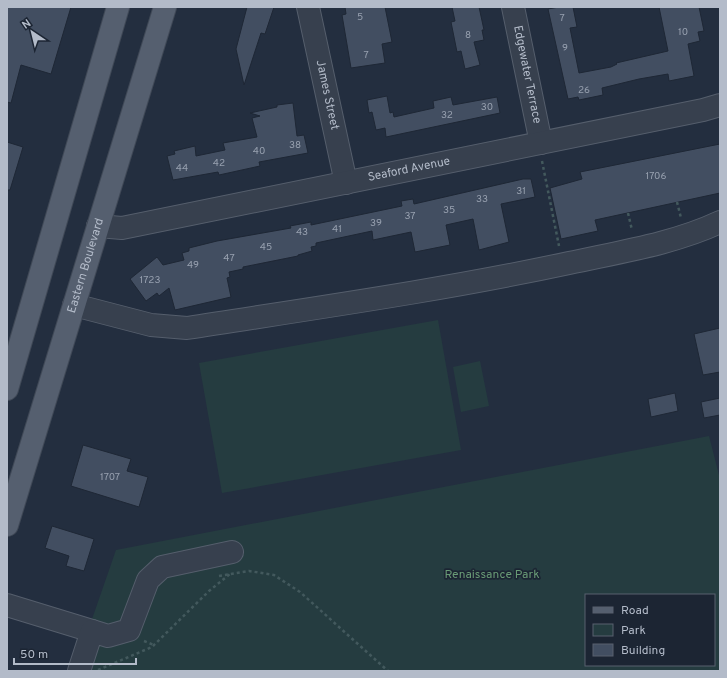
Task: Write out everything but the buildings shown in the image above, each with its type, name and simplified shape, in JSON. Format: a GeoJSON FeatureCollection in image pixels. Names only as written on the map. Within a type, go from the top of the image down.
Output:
{"type":"FeatureCollection","features":[{"type":"Feature","properties":{"kind":"main road"},"geometry":{"type":"LineString","coordinates":[[7,389],[118,7]]}},
{"type":"Feature","properties":{"kind":"main road","name":"Eastern Boulevard"},"geometry":{"type":"LineString","coordinates":[[7,525],[165,7]]}},
{"type":"Feature","properties":{"kind":"street","name":"James Street"},"geometry":{"type":"LineString","coordinates":[[308,7],[346,184]]}},
{"type":"Feature","properties":{"kind":"street","name":"Edgewater Terrace"},"geometry":{"type":"LineString","coordinates":[[514,7],[541,149]]}},
{"type":"Feature","properties":{"kind":"street","name":"Seaford Avenue"},"geometry":{"type":"LineString","coordinates":[[98,226],[122,228],[346,184],[541,149],[720,105]]}},
{"type":"Feature","properties":{"kind":"street"},"geometry":{"type":"LineString","coordinates":[[74,306],[151,325],[187,328],[489,280],[563,265],[696,234],[720,222]]}},
{"type":"Feature","properties":{"kind":"street"},"geometry":{"type":"LineString","coordinates":[[7,605],[108,636],[129,630],[148,580],[162,567],[232,552]]}},
{"type":"Feature","properties":{"kind":"street"},"geometry":{"type":"LineString","coordinates":[[80,671],[92,631]]}},
{"type":"Feature","properties":{"kind":"path"},"geometry":{"type":"LineString","coordinates":[[541,149],[563,265]]}},
{"type":"Feature","properties":{"kind":"path"},"geometry":{"type":"LineString","coordinates":[[215,576],[249,571],[274,575],[300,592],[388,671]]}},
{"type":"Feature","properties":{"kind":"path"},"geometry":{"type":"LineString","coordinates":[[97,671],[152,647],[209,591],[230,574]]}},
{"type":"Feature","properties":{"kind":"green space"},"geometry":{"type":"Polygon","coordinates":[[[438,320],[461,450],[222,493],[199,363],[438,320]]]}},
{"type":"Feature","properties":{"kind":"green space"},"geometry":{"type":"Polygon","coordinates":[[[480,361],[489,406],[461,412],[453,367],[480,361]]]}},
{"type":"Feature","properties":{"kind":"green space","name":"Renaissance Park"},"geometry":{"type":"Polygon","coordinates":[[[709,436],[720,479],[720,671],[74,671],[116,550],[709,436]]]}}]}
